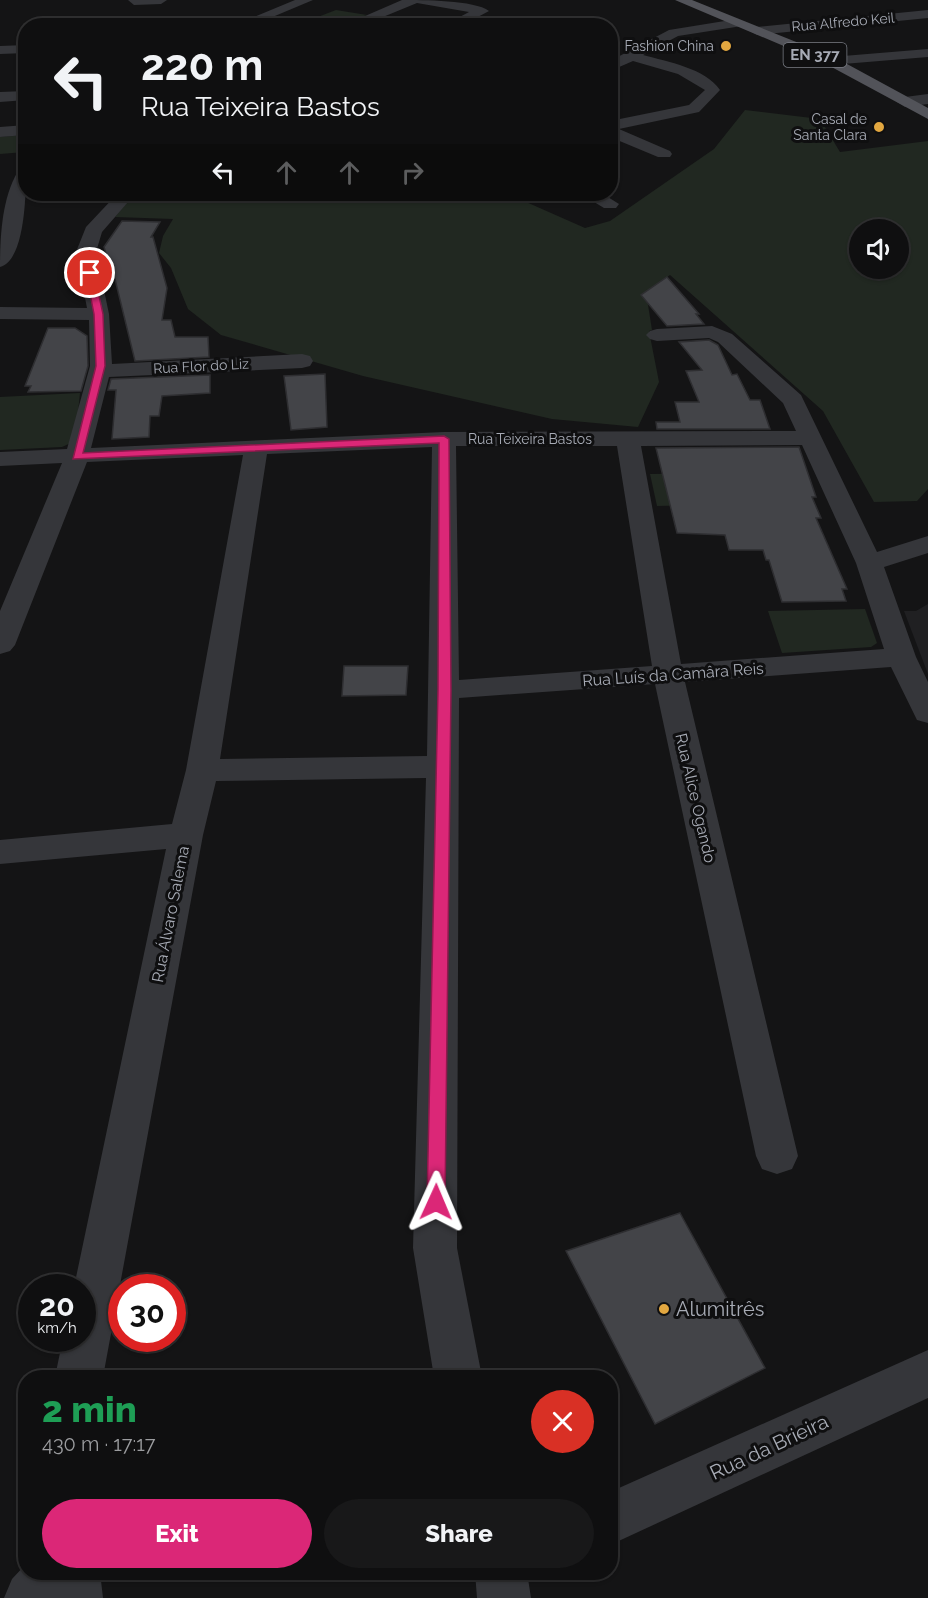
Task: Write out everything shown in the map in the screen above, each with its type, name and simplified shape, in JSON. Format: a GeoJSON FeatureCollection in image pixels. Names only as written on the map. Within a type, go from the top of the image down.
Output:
{"type":"FeatureCollection","features":[{"type":"Feature","properties":{"kind":"main road","name":"EN 377"},"geometry":{"type":"LineString","coordinates":[[672,0],[696,6]]}},
{"type":"Feature","properties":{"kind":"main road","name":"EN 377"},"geometry":{"type":"LineString","coordinates":[[681,0],[831,61],[928,114]]}},
{"type":"Feature","properties":{"kind":"street"},"geometry":{"type":"LineString","coordinates":[[134,1],[161,0]]}},
{"type":"Feature","properties":{"kind":"street"},"geometry":{"type":"LineString","coordinates":[[259,18],[307,0]]}},
{"type":"Feature","properties":{"kind":"street"},"geometry":{"type":"LineString","coordinates":[[368,18],[413,0]]}},
{"type":"Feature","properties":{"kind":"street"},"geometry":{"type":"LineString","coordinates":[[420,0],[483,11]]}},
{"type":"Feature","properties":{"kind":"street"},"geometry":{"type":"LineString","coordinates":[[864,4],[894,18]]}},
{"type":"Feature","properties":{"kind":"street"},"geometry":{"type":"LineString","coordinates":[[466,18],[501,6]]}},
{"type":"Feature","properties":{"kind":"street","name":"Rua Alfredo Keil"},"geometry":{"type":"LineString","coordinates":[[757,31],[928,14]]}},
{"type":"Feature","properties":{"kind":"street"},"geometry":{"type":"LineString","coordinates":[[618,64],[674,33],[736,22]]}},
{"type":"Feature","properties":{"kind":"street"},"geometry":{"type":"LineString","coordinates":[[831,61],[928,53]]}},
{"type":"Feature","properties":{"kind":"street"},"geometry":{"type":"LineString","coordinates":[[618,124],[694,109],[712,90],[710,86],[685,71],[632,56]]}},
{"type":"Feature","properties":{"kind":"street"},"geometry":{"type":"LineString","coordinates":[[0,97],[18,96]]}},
{"type":"Feature","properties":{"kind":"street"},"geometry":{"type":"LineString","coordinates":[[905,102],[928,99]]}},
{"type":"Feature","properties":{"kind":"street"},"geometry":{"type":"LineString","coordinates":[[0,132],[18,131]]}},
{"type":"Feature","properties":{"kind":"street"},"geometry":{"type":"LineString","coordinates":[[618,134],[664,154]]}},
{"type":"Feature","properties":{"kind":"street"},"geometry":{"type":"LineString","coordinates":[[0,175],[18,173]]}},
{"type":"Feature","properties":{"kind":"street"},"geometry":{"type":"LineString","coordinates":[[0,261],[12,232],[18,184]]}},
{"type":"Feature","properties":{"kind":"street"},"geometry":{"type":"LineString","coordinates":[[0,645],[77,457],[99,371],[99,314],[86,252],[93,231],[120,201]]}},
{"type":"Feature","properties":{"kind":"street"},"geometry":{"type":"LineString","coordinates":[[604,201],[610,204]]}},
{"type":"Feature","properties":{"kind":"street"},"geometry":{"type":"LineString","coordinates":[[0,313],[99,314]]}},
{"type":"Feature","properties":{"kind":"street"},"geometry":{"type":"LineString","coordinates":[[657,335],[712,333],[725,338],[793,400],[869,563],[901,657],[928,713]]}},
{"type":"Feature","properties":{"kind":"street","name":"Rua Flor do Liz"},"geometry":{"type":"LineString","coordinates":[[99,371],[302,361]]}},
{"type":"Feature","properties":{"kind":"street","name":"Rua Alice Ogando"},"geometry":{"type":"LineString","coordinates":[[628,438],[668,674],[777,1156]]}},
{"type":"Feature","properties":{"kind":"street","name":"Rua Teixeira Bastos"},"geometry":{"type":"LineString","coordinates":[[0,459],[444,439],[809,438]]}},
{"type":"Feature","properties":{"kind":"street"},"geometry":{"type":"LineString","coordinates":[[444,439],[444,690],[435,1248],[457,1370]]}},
{"type":"Feature","properties":{"kind":"street","name":"Rua Álvaro Salema"},"geometry":{"type":"LineString","coordinates":[[79,1370],[186,835],[202,770],[256,449]]}},
{"type":"Feature","properties":{"kind":"street"},"geometry":{"type":"LineString","coordinates":[[869,563],[928,544]]}},
{"type":"Feature","properties":{"kind":"street","name":"Rua Luís da Camâra Reis"},"geometry":{"type":"LineString","coordinates":[[444,690],[901,657]]}},
{"type":"Feature","properties":{"kind":"street"},"geometry":{"type":"LineString","coordinates":[[202,770],[442,767]]}},
{"type":"Feature","properties":{"kind":"street"},"geometry":{"type":"LineString","coordinates":[[0,852],[186,835]]}},
{"type":"Feature","properties":{"kind":"street","name":"Rua da Brieira"},"geometry":{"type":"LineString","coordinates":[[618,1515],[928,1374]]}},
{"type":"Feature","properties":{"kind":"street"},"geometry":{"type":"LineString","coordinates":[[31,1598],[46,1580]]}},
{"type":"Feature","properties":{"kind":"street"},"geometry":{"type":"LineString","coordinates":[[75,1580],[76,1598]]}},
{"type":"Feature","properties":{"kind":"street"},"geometry":{"type":"LineString","coordinates":[[502,1580],[504,1598]]}},
{"type":"Feature","properties":{"kind":"shaded area"},"geometry":{"type":"Polygon","coordinates":[[[336,10],[367,15],[358,18],[315,18],[336,10]]]}},
{"type":"Feature","properties":{"kind":"shaded area"},"geometry":{"type":"Polygon","coordinates":[[[745,110],[820,119],[840,152],[928,141],[928,489],[917,501],[874,502],[823,411],[670,275],[646,292],[652,330],[649,331],[659,382],[638,427],[552,419],[363,376],[221,335],[188,309],[171,268],[159,253],[163,236],[173,219],[115,217],[128,201],[184,203],[186,201],[524,201],[585,228],[610,221],[714,149],[745,110]]]}},
{"type":"Feature","properties":{"kind":"shaded area"},"geometry":{"type":"Polygon","coordinates":[[[18,136],[18,153],[0,154],[0,137],[18,136]]]}},
{"type":"Feature","properties":{"kind":"shaded area"},"geometry":{"type":"Polygon","coordinates":[[[80,393],[75,441],[62,447],[0,450],[0,397],[80,393]]]}},
{"type":"Feature","properties":{"kind":"shaded area"},"geometry":{"type":"Polygon","coordinates":[[[732,473],[740,504],[657,506],[650,474],[732,473]]]}},
{"type":"Feature","properties":{"kind":"shaded area"},"geometry":{"type":"Polygon","coordinates":[[[928,604],[928,674],[904,611],[916,611],[928,604]]]}},
{"type":"Feature","properties":{"kind":"shaded area"},"geometry":{"type":"Polygon","coordinates":[[[865,609],[877,643],[871,647],[782,653],[768,611],[865,609]]]}},
{"type":"Feature","properties":{"kind":"building"},"geometry":{"type":"Polygon","coordinates":[[[122,221],[160,222],[151,237],[153,237],[167,288],[162,320],[171,320],[175,337],[208,337],[209,357],[135,361],[113,271],[111,271],[104,247],[122,221]]]}},
{"type":"Feature","properties":{"kind":"building"},"geometry":{"type":"Polygon","coordinates":[[[667,277],[699,314],[696,314],[704,324],[667,326],[641,295],[667,277]]]}},
{"type":"Feature","properties":{"kind":"building"},"geometry":{"type":"Polygon","coordinates":[[[48,328],[75,328],[87,336],[88,366],[81,391],[28,392],[31,386],[25,386],[48,328]]]}},
{"type":"Feature","properties":{"kind":"building"},"geometry":{"type":"Polygon","coordinates":[[[709,340],[718,345],[732,375],[737,374],[750,400],[760,400],[770,429],[657,429],[656,422],[680,422],[675,402],[699,402],[686,371],[702,370],[679,342],[709,340]]]}},
{"type":"Feature","properties":{"kind":"building"},"geometry":{"type":"Polygon","coordinates":[[[325,374],[327,427],[291,430],[284,376],[325,374]]]}},
{"type":"Feature","properties":{"kind":"building"},"geometry":{"type":"Polygon","coordinates":[[[210,375],[210,393],[162,396],[159,416],[150,416],[149,437],[112,439],[116,390],[108,390],[111,379],[210,375]]]}},
{"type":"Feature","properties":{"kind":"building"},"geometry":{"type":"Polygon","coordinates":[[[799,447],[816,497],[812,497],[821,518],[816,518],[847,589],[842,589],[846,601],[782,602],[769,560],[766,560],[763,550],[729,550],[725,535],[677,533],[656,448],[799,447]]]}},
{"type":"Feature","properties":{"kind":"building"},"geometry":{"type":"Polygon","coordinates":[[[344,666],[408,666],[406,695],[342,696],[344,666]]]}},
{"type":"Feature","properties":{"kind":"building","name":"Alumitrês"},"geometry":{"type":"Polygon","coordinates":[[[680,1213],[765,1368],[655,1424],[566,1251],[680,1213]]]}},
{"type":"Feature","properties":{"kind":"place","name":"Fashion China"},"geometry":{"type":"Point","coordinates":[726,46]}},
{"type":"Feature","properties":{"kind":"place","name":"Casal de Santa Clara"},"geometry":{"type":"Point","coordinates":[879,127]}},
{"type":"Feature","properties":{"kind":"place","name":"Alumitrês"},"geometry":{"type":"Point","coordinates":[664,1309]}},
{"type":"Feature","properties":{"kind":"route"},"geometry":{"type":"LineString","coordinates":[[90,273],[99,314],[100,366],[77,457],[444,439],[444,690],[436,1202]]}}]}
